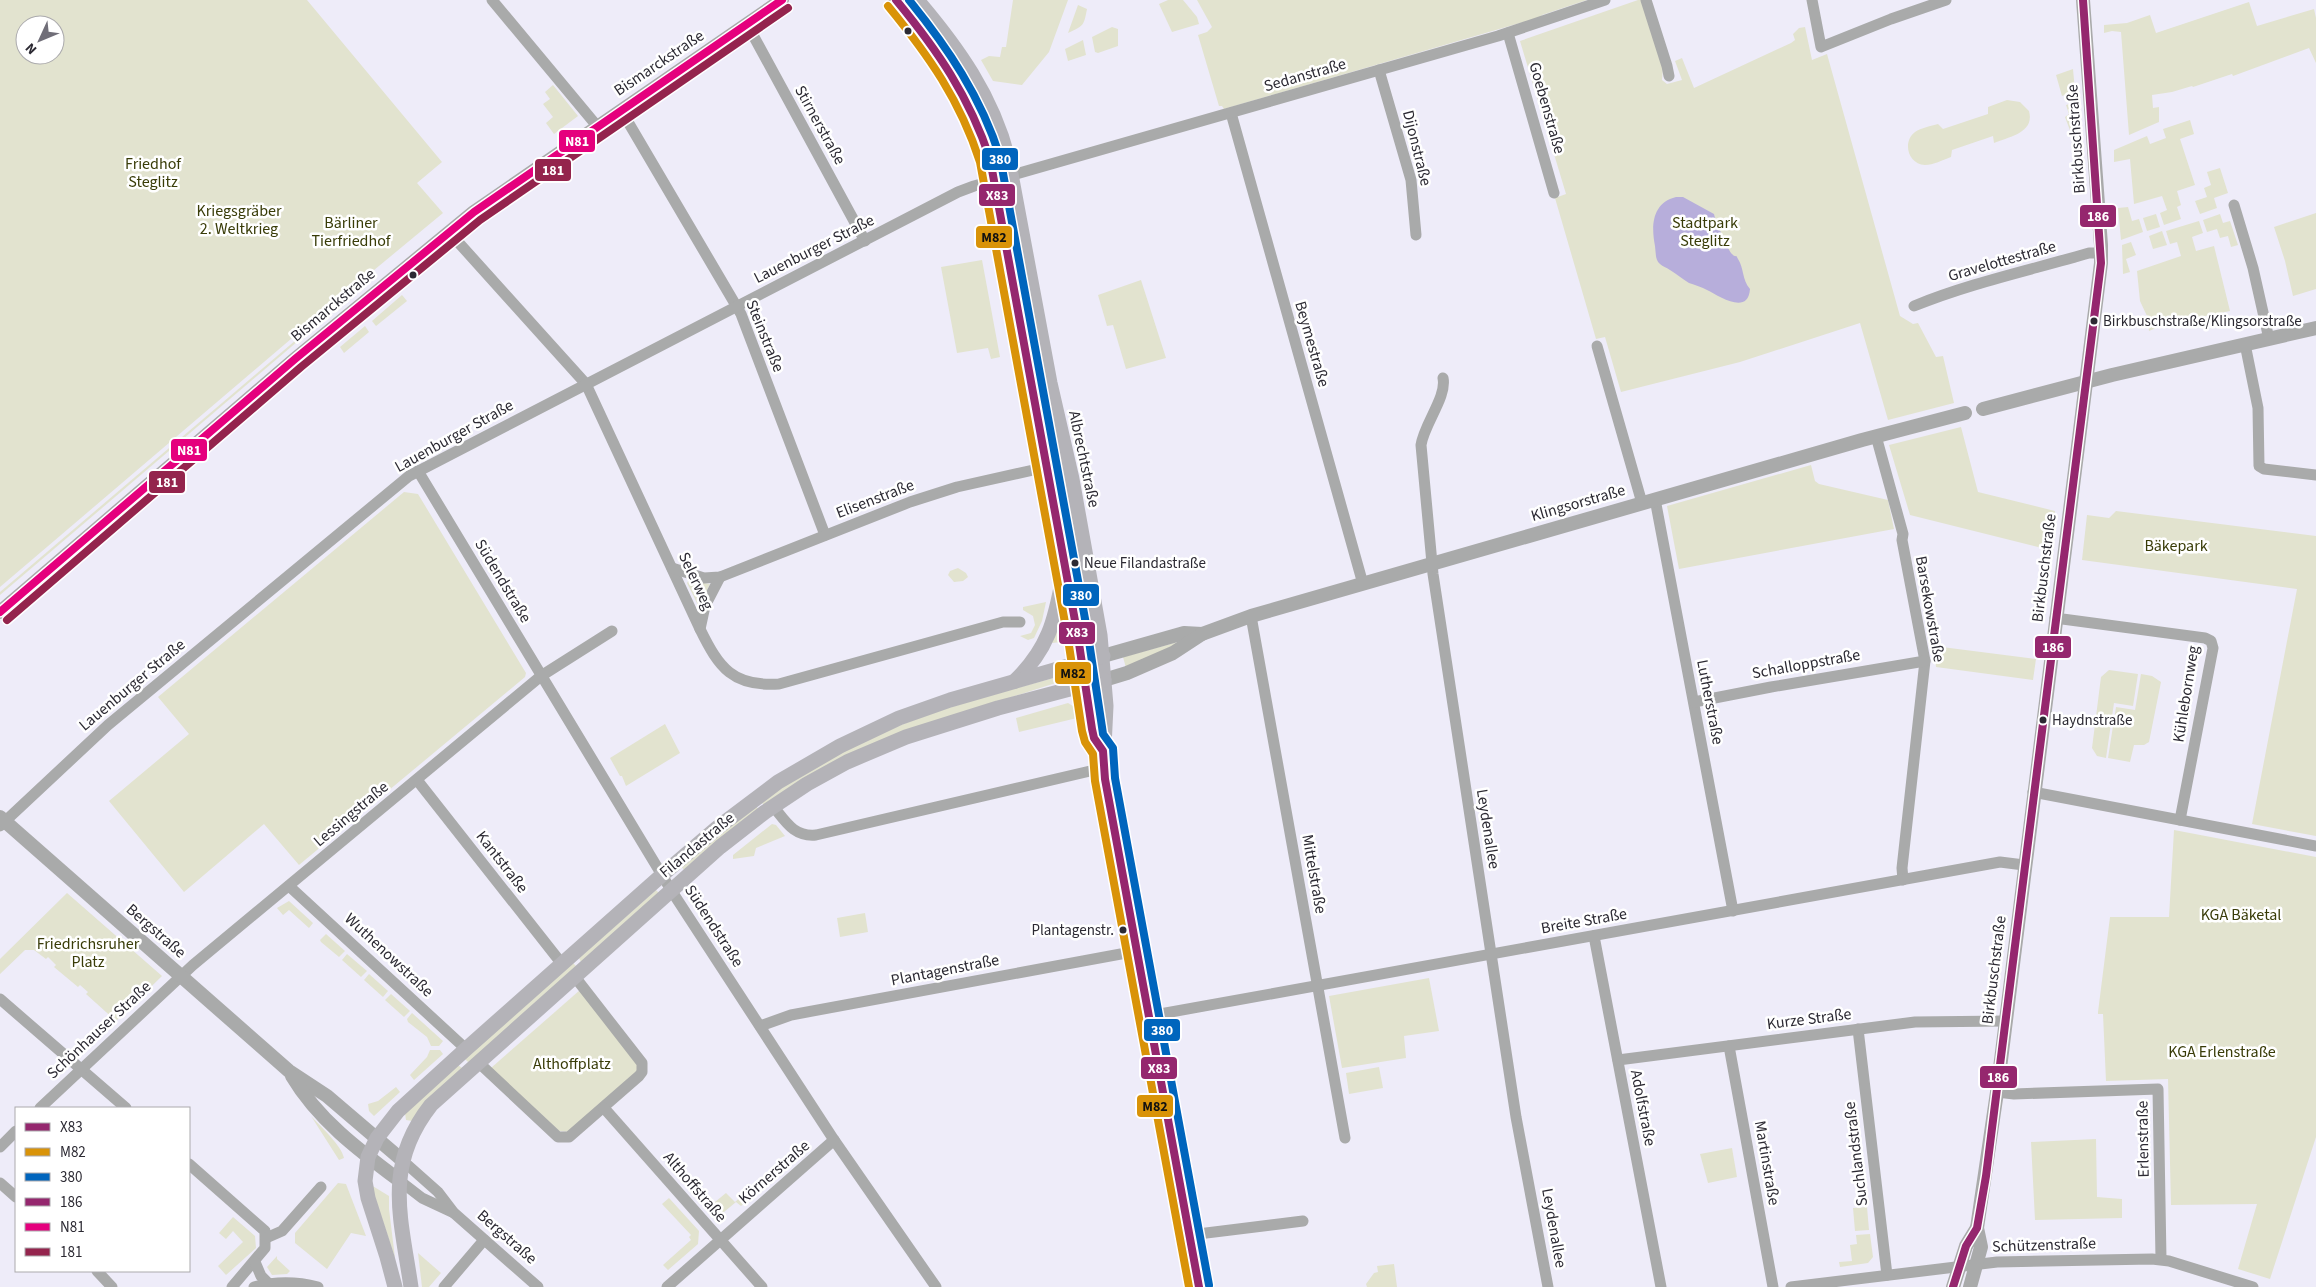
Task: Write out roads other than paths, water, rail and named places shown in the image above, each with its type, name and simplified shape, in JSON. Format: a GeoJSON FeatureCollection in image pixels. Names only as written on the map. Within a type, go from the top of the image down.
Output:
{"type":"FeatureCollection","features":[{"type":"Feature","properties":{"kind":"main road","name":"Albrechtstraße"},"geometry":{"type":"LineString","coordinates":[[896,0],[944,60],[961,87],[982,135],[994,180],[1065,566],[1094,738],[1103,751]]}},
{"type":"Feature","properties":{"kind":"main road","name":"Albrechtstraße"},"geometry":{"type":"LineString","coordinates":[[917,0],[962,54],[980,87],[997,122],[1011,176],[1050,383],[1066,453],[1103,656],[1106,714],[1103,768],[1199,1287]]}},
{"type":"Feature","properties":{"kind":"main road"},"geometry":{"type":"LineString","coordinates":[[1046,462],[1066,453]]}},
{"type":"Feature","properties":{"kind":"main road"},"geometry":{"type":"LineString","coordinates":[[1013,683],[1041,652],[1049,637],[1058,608],[1065,566]]}},
{"type":"Feature","properties":{"kind":"main road"},"geometry":{"type":"LineString","coordinates":[[1013,683],[1103,656]]}},
{"type":"Feature","properties":{"kind":"main road"},"geometry":{"type":"LineString","coordinates":[[774,806],[847,762],[906,738],[998,708],[1104,680]]}},
{"type":"Feature","properties":{"kind":"main road","name":"Filandastraße"},"geometry":{"type":"LineString","coordinates":[[394,1287],[387,1257],[368,1198],[365,1178],[368,1157],[376,1138],[398,1111],[662,875],[717,828],[778,782],[840,746],[899,718],[950,700],[1013,683]]}},
{"type":"Feature","properties":{"kind":"main road","name":"Filandastraße"},"geometry":{"type":"LineString","coordinates":[[411,1287],[398,1206],[402,1160],[416,1128],[431,1105],[720,847],[774,806]]}},
{"type":"Feature","properties":{"kind":"main road"},"geometry":{"type":"LineString","coordinates":[[398,1111],[404,1123],[416,1128]]}},
{"type":"Feature","properties":{"kind":"street"},"geometry":{"type":"LineString","coordinates":[[492,0],[597,126]]}},
{"type":"Feature","properties":{"kind":"street","name":"Bismarckstraße"},"geometry":{"type":"LineString","coordinates":[[0,612],[295,359],[485,203],[782,0]]}},
{"type":"Feature","properties":{"kind":"street","name":"Sedanstraße"},"geometry":{"type":"LineString","coordinates":[[1011,176],[1508,33],[1605,0]]}},
{"type":"Feature","properties":{"kind":"street"},"geometry":{"type":"LineString","coordinates":[[1646,0],[1669,76]]}},
{"type":"Feature","properties":{"kind":"street"},"geometry":{"type":"LineString","coordinates":[[1812,0],[1821,47],[1890,19],[1946,0]]}},
{"type":"Feature","properties":{"kind":"street","name":"Birkbuschstraße"},"geometry":{"type":"LineString","coordinates":[[1970,1287],[1981,1247],[1977,1228],[1997,1092],[2101,253],[2082,0]]}},
{"type":"Feature","properties":{"kind":"street","name":"Stirnerstraße"},"geometry":{"type":"LineString","coordinates":[[747,24],[865,241]]}},
{"type":"Feature","properties":{"kind":"street","name":"Goebenstraße"},"geometry":{"type":"LineString","coordinates":[[1508,33],[1554,193]]}},
{"type":"Feature","properties":{"kind":"street","name":"Dijonstraße"},"geometry":{"type":"LineString","coordinates":[[1379,70],[1411,180],[1416,235]]}},
{"type":"Feature","properties":{"kind":"street","name":"Steinstraße"},"geometry":{"type":"LineString","coordinates":[[621,110],[737,307],[825,535]]}},
{"type":"Feature","properties":{"kind":"street","name":"Beymestraße"},"geometry":{"type":"LineString","coordinates":[[1231,113],[1363,584]]}},
{"type":"Feature","properties":{"kind":"street","name":"Lauenburger Straße"},"geometry":{"type":"LineString","coordinates":[[2,821],[108,725],[408,476],[958,192],[1011,176]]}},
{"type":"Feature","properties":{"kind":"street"},"geometry":{"type":"LineString","coordinates":[[2234,205],[2253,268],[2269,339]]}},
{"type":"Feature","properties":{"kind":"street","name":"Selerweg"},"geometry":{"type":"LineString","coordinates":[[449,232],[586,384],[700,630],[711,652],[728,671],[742,680],[760,685],[779,684],[1003,622],[1020,622]]}},
{"type":"Feature","properties":{"kind":"street","name":"Gravelottestraße"},"geometry":{"type":"LineString","coordinates":[[1914,306],[1941,296],[2080,256],[2101,253]]}},
{"type":"Feature","properties":{"kind":"street"},"geometry":{"type":"LineString","coordinates":[[1983,409],[2316,328]]}},
{"type":"Feature","properties":{"kind":"street"},"geometry":{"type":"LineString","coordinates":[[2245,344],[2258,408],[2259,466],[2264,469],[2316,475]]}},
{"type":"Feature","properties":{"kind":"street"},"geometry":{"type":"LineString","coordinates":[[1597,346],[1649,501]]}},
{"type":"Feature","properties":{"kind":"street","name":"Leydenallee"},"geometry":{"type":"LineString","coordinates":[[1442,378],[1443,390],[1424,430],[1421,445],[1432,564],[1515,1107],[1548,1287]]}},
{"type":"Feature","properties":{"kind":"street","name":"Klingsorstraße"},"geometry":{"type":"LineString","coordinates":[[1104,680],[1127,673],[1173,653],[1202,634],[1251,616],[1876,436],[1965,413]]}},
{"type":"Feature","properties":{"kind":"street","name":"Barsekowstraße"},"geometry":{"type":"LineString","coordinates":[[1876,436],[1903,534],[1903,548],[1925,661],[1902,868],[1903,880]]}},
{"type":"Feature","properties":{"kind":"street","name":"Elisenstraße"},"geometry":{"type":"LineString","coordinates":[[672,568],[704,578],[720,577],[926,497],[1046,462]]}},
{"type":"Feature","properties":{"kind":"street","name":"Südendstraße"},"geometry":{"type":"LineString","coordinates":[[418,471],[671,890],[834,1140],[936,1287]]}},
{"type":"Feature","properties":{"kind":"street","name":"Lutherstraße"},"geometry":{"type":"LineString","coordinates":[[1649,501],[1694,702],[1733,910]]}},
{"type":"Feature","properties":{"kind":"street"},"geometry":{"type":"LineString","coordinates":[[700,630],[705,606],[720,577]]}},
{"type":"Feature","properties":{"kind":"street","name":"Mittelstraße"},"geometry":{"type":"LineString","coordinates":[[1251,616],[1345,1138]]}},
{"type":"Feature","properties":{"kind":"street","name":"Kühlebornweg"},"geometry":{"type":"LineString","coordinates":[[2055,618],[2205,638],[2213,644],[2180,820]]}},
{"type":"Feature","properties":{"kind":"street"},"geometry":{"type":"LineString","coordinates":[[541,676],[612,631]]}},
{"type":"Feature","properties":{"kind":"street","name":"Klingsorstraße"},"geometry":{"type":"LineString","coordinates":[[1103,656],[1184,633],[1202,634]]}},
{"type":"Feature","properties":{"kind":"street","name":"Schalloppstraße"},"geometry":{"type":"LineString","coordinates":[[1694,702],[1925,661]]}},
{"type":"Feature","properties":{"kind":"street","name":"Lessingstraße"},"geometry":{"type":"LineString","coordinates":[[181,976],[541,676]]}},
{"type":"Feature","properties":{"kind":"street"},"geometry":{"type":"LineString","coordinates":[[774,806],[796,832],[805,836],[816,835],[1103,768]]}},
{"type":"Feature","properties":{"kind":"street","name":"Kantstraße"},"geometry":{"type":"LineString","coordinates":[[417,780],[562,964]]}},
{"type":"Feature","properties":{"kind":"street"},"geometry":{"type":"LineString","coordinates":[[2033,792],[2316,846]]}},
{"type":"Feature","properties":{"kind":"street","name":"Bergstraße"},"geometry":{"type":"LineString","coordinates":[[2,821],[289,1071],[328,1096],[402,1160],[438,1192],[454,1213],[538,1287]]}},
{"type":"Feature","properties":{"kind":"street","name":"Breite Straße"},"geometry":{"type":"LineString","coordinates":[[1149,1016],[2000,862],[2024,865]]}},
{"type":"Feature","properties":{"kind":"street","name":"Wuthenowstraße"},"geometry":{"type":"LineString","coordinates":[[289,886],[466,1050]]}},
{"type":"Feature","properties":{"kind":"street","name":"Adolfstraße"},"geometry":{"type":"LineString","coordinates":[[1594,936],[1661,1287]]}},
{"type":"Feature","properties":{"kind":"street","name":"Plantagenstraße"},"geometry":{"type":"LineString","coordinates":[[760,1026],[791,1015],[1137,951]]}},
{"type":"Feature","properties":{"kind":"street","name":"Schönhauser Straße"},"geometry":{"type":"LineString","coordinates":[[41,1107],[181,976]]}},
{"type":"Feature","properties":{"kind":"street"},"geometry":{"type":"LineString","coordinates":[[479,1062],[558,1137],[569,1137],[574,1134],[604,1108],[639,1076],[642,1072],[642,1063],[575,977]]}},
{"type":"Feature","properties":{"kind":"street"},"geometry":{"type":"LineString","coordinates":[[0,999],[125,1107]]}},
{"type":"Feature","properties":{"kind":"street","name":"Kurze Straße"},"geometry":{"type":"LineString","coordinates":[[1618,1060],[1916,1022],[2006,1021]]}},
{"type":"Feature","properties":{"kind":"street","name":"Suchlandstraße"},"geometry":{"type":"LineString","coordinates":[[1858,1029],[1887,1275]]}},
{"type":"Feature","properties":{"kind":"street","name":"Martinstraße"},"geometry":{"type":"LineString","coordinates":[[1729,1046],[1773,1287]]}},
{"type":"Feature","properties":{"kind":"street","name":"Bergstraße"},"geometry":{"type":"LineString","coordinates":[[289,1071],[315,1108],[350,1144],[422,1198],[454,1213]]}},
{"type":"Feature","properties":{"kind":"street","name":"Erlenstraße"},"geometry":{"type":"LineString","coordinates":[[1997,1092],[2014,1094],[2158,1090],[2161,1259]]}},
{"type":"Feature","properties":{"kind":"street","name":"Althoffstraße"},"geometry":{"type":"LineString","coordinates":[[604,1108],[762,1287]]}},
{"type":"Feature","properties":{"kind":"street"},"geometry":{"type":"LineString","coordinates":[[0,1147],[15,1132]]}},
{"type":"Feature","properties":{"kind":"street","name":"Körnerstraße"},"geometry":{"type":"LineString","coordinates":[[667,1287],[834,1140]]}},
{"type":"Feature","properties":{"kind":"street"},"geometry":{"type":"LineString","coordinates":[[190,1165],[265,1231],[265,1248],[232,1287]]}},
{"type":"Feature","properties":{"kind":"street"},"geometry":{"type":"LineString","coordinates":[[0,1183],[15,1196]]}},
{"type":"Feature","properties":{"kind":"street"},"geometry":{"type":"LineString","coordinates":[[266,1238],[282,1231],[321,1187]]}},
{"type":"Feature","properties":{"kind":"street"},"geometry":{"type":"LineString","coordinates":[[1190,1236],[1303,1221]]}},
{"type":"Feature","properties":{"kind":"street","name":"Birkbuschstraße"},"geometry":{"type":"LineString","coordinates":[[1953,1287],[1966,1246],[1977,1228]]}},
{"type":"Feature","properties":{"kind":"street"},"geometry":{"type":"LineString","coordinates":[[444,1287],[484,1240]]}},
{"type":"Feature","properties":{"kind":"street","name":"Schützenstraße"},"geometry":{"type":"LineString","coordinates":[[1791,1287],[1836,1284],[1887,1275],[1997,1262],[2161,1259],[2236,1284],[2253,1287]]}},
{"type":"Feature","properties":{"kind":"street"},"geometry":{"type":"LineString","coordinates":[[255,1262],[261,1276],[268,1283]]}},
{"type":"Feature","properties":{"kind":"street"},"geometry":{"type":"LineString","coordinates":[[98,1272],[112,1287]]}},
{"type":"Feature","properties":{"kind":"street"},"geometry":{"type":"LineString","coordinates":[[254,1287],[268,1283],[303,1283],[318,1287]]}},
{"type":"Feature","properties":{"kind":"place","name":"Birkbuschstraße/Klingsorstraße"},"geometry":{"type":"Point","coordinates":[2094,321]}},
{"type":"Feature","properties":{"kind":"place","name":"Neue Filandastraße"},"geometry":{"type":"Point","coordinates":[1075,563]}},
{"type":"Feature","properties":{"kind":"place","name":"Haydnstraße"},"geometry":{"type":"Point","coordinates":[2043,720]}},
{"type":"Feature","properties":{"kind":"place","name":"Plantagenstr."},"geometry":{"type":"Point","coordinates":[1123,930]}},
{"type":"Feature","properties":{"kind":"park label","name":"Friedhof Steglitz"},"geometry":{"type":"Point","coordinates":[153,173]}},
{"type":"Feature","properties":{"kind":"park label","name":"Kriegsgräber 2. Weltkrieg"},"geometry":{"type":"Point","coordinates":[239,220]}},
{"type":"Feature","properties":{"kind":"park label","name":"Bärliner Tierfriedhof"},"geometry":{"type":"Point","coordinates":[351,232]}},
{"type":"Feature","properties":{"kind":"park label","name":"Stadtpark Steglitz"},"geometry":{"type":"Point","coordinates":[1705,232]}},
{"type":"Feature","properties":{"kind":"park label","name":"Bäkepark"},"geometry":{"type":"Point","coordinates":[2176,546]}},
{"type":"Feature","properties":{"kind":"park label","name":"KGA Bäketal"},"geometry":{"type":"Point","coordinates":[2241,915]}},
{"type":"Feature","properties":{"kind":"park label","name":"Friedrichsruher Platz"},"geometry":{"type":"Point","coordinates":[88,953]}},
{"type":"Feature","properties":{"kind":"park label","name":"KGA Erlenstraße"},"geometry":{"type":"Point","coordinates":[2222,1052]}},
{"type":"Feature","properties":{"kind":"park label","name":"Althoffplatz"},"geometry":{"type":"Point","coordinates":[572,1064]}}]}
